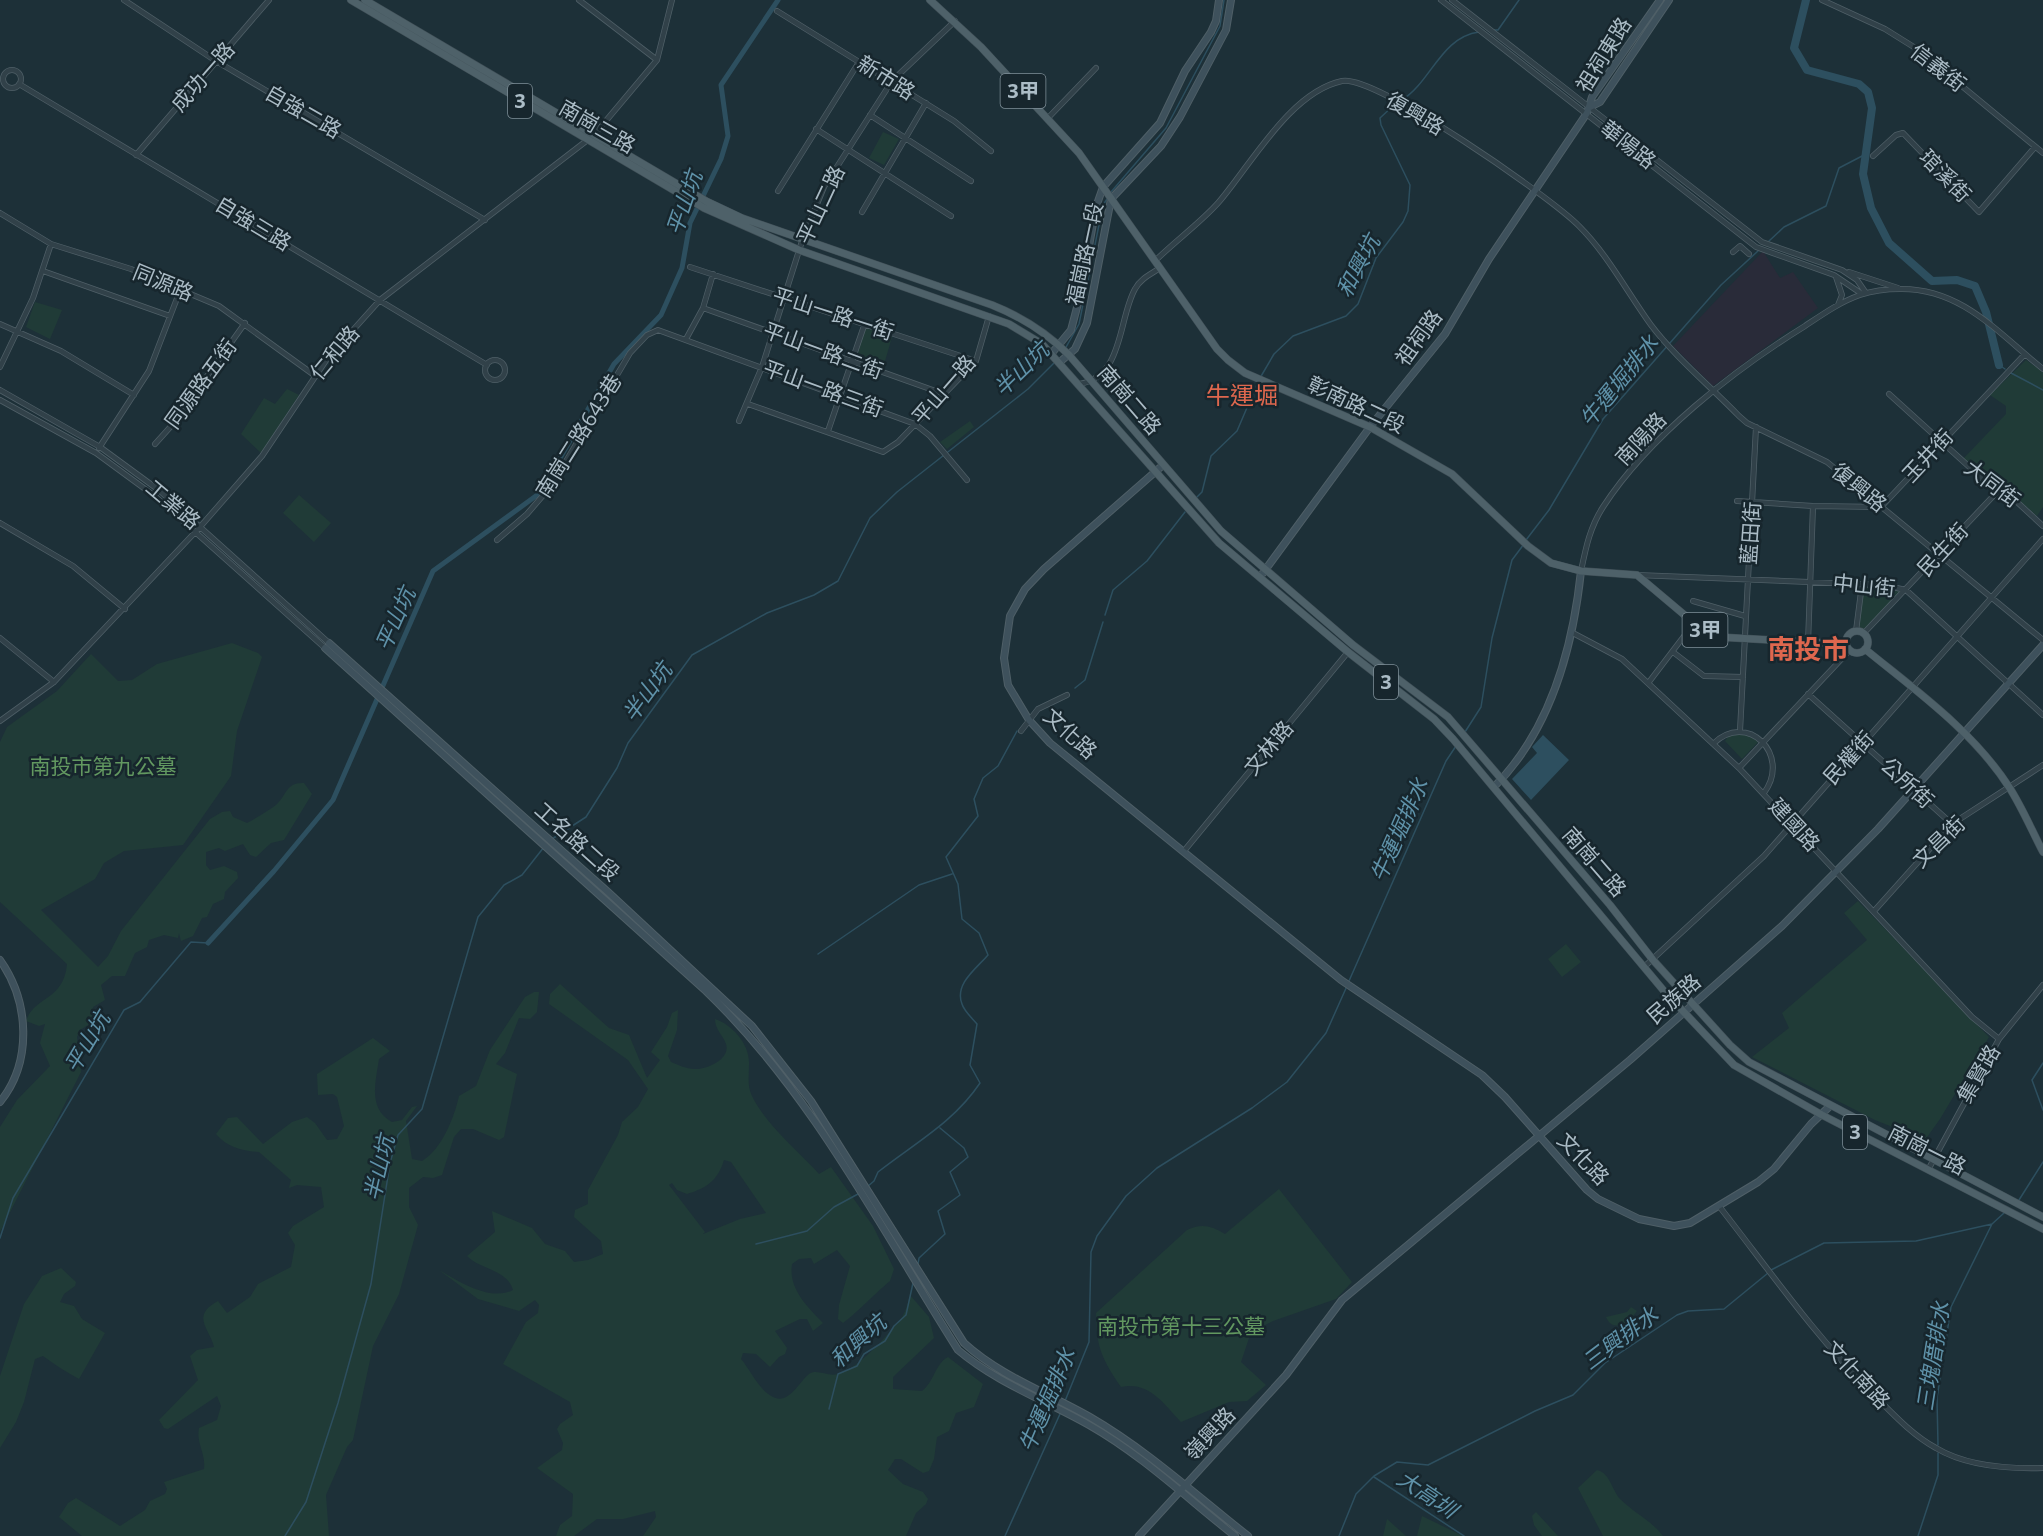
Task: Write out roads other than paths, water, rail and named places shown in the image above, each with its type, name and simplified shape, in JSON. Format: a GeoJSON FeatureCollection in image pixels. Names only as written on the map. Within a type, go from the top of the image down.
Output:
{"type":"FeatureCollection","features":[{"type":"Feature","properties":{"kind":"main road","name":"南崗三路"},"geometry":{"type":"LineString","coordinates":[[351,0],[705,205]]}},
{"type":"Feature","properties":{"kind":"main road","name":"南崗三路"},"geometry":{"type":"LineString","coordinates":[[365,0],[591,138]]}},
{"type":"Feature","properties":{"kind":"main road","name":"彰南路二段"},"geometry":{"type":"LineString","coordinates":[[930,0],[956,21],[1079,153],[1222,355],[1236,367],[1370,427],[1452,474],[1525,544],[1551,563],[1581,571],[1637,575]]}},
{"type":"Feature","properties":{"kind":"main road","name":"福崗路一段"},"geometry":{"type":"LineString","coordinates":[[1052,353],[1071,330],[1080,296],[1096,207],[1160,123],[1185,71],[1211,32],[1216,21],[1219,0]]}},
{"type":"Feature","properties":{"kind":"main road","name":"福崗路一段"},"geometry":{"type":"LineString","coordinates":[[1061,362],[1081,339],[1087,323],[1107,194],[1161,146],[1180,117],[1226,30],[1232,0]]}},
{"type":"Feature","properties":{"kind":"main road","name":"祖祠東路"},"geometry":{"type":"LineString","coordinates":[[1588,110],[1592,97],[1660,0]]}},
{"type":"Feature","properties":{"kind":"main road","name":"祖祠東路"},"geometry":{"type":"LineString","coordinates":[[1588,110],[1600,102],[1669,0]]}},
{"type":"Feature","properties":{"kind":"main road","name":"祖祠路"},"geometry":{"type":"LineString","coordinates":[[1260,577],[1370,427],[1445,334],[1487,262],[1588,110]]}},
{"type":"Feature","properties":{"kind":"main road","name":"南崗二路"},"geometry":{"type":"LineString","coordinates":[[705,205],[1003,309],[1033,324],[1059,345],[1221,531],[1353,645],[1437,707],[1460,730],[1693,1005]]}},
{"type":"Feature","properties":{"kind":"main road","name":"南崗二路"},"geometry":{"type":"LineString","coordinates":[[705,205],[799,250],[989,316],[1025,333],[1052,353],[1219,543],[1348,652],[1434,719],[1454,739],[1683,1013]]}},
{"type":"Feature","properties":{"kind":"main road","name":"文化路"},"geometry":{"type":"LineString","coordinates":[[1163,465],[1068,546],[1025,589],[1015,603],[1007,629],[1004,669],[1015,701],[1050,743],[1341,981],[1482,1075],[1592,1195],[1632,1217],[1674,1226],[1690,1222],[1719,1206],[1774,1169],[1811,1124],[1830,1106]]}},
{"type":"Feature","properties":{"kind":"main road","name":"南陽路"},"geometry":{"type":"LineString","coordinates":[[1494,787],[1501,780],[1551,700],[1571,633],[1581,571]]}},
{"type":"Feature","properties":{"kind":"main road","name":"3甲"},"geometry":{"type":"LineString","coordinates":[[1637,575],[1694,623],[1718,637],[1848,647],[1856,653],[1864,649]]}},
{"type":"Feature","properties":{"kind":"main road"},"geometry":{"type":"LineString","coordinates":[[1848,647],[1847,636],[1856,631],[1864,633],[1868,642],[1864,649],[1964,733],[2009,787],[2043,852]]}},
{"type":"Feature","properties":{"kind":"main road","name":"民族路"},"geometry":{"type":"LineString","coordinates":[[1303,1352],[1332,1311],[1353,1289],[1693,1005],[1839,872],[2043,643]]}},
{"type":"Feature","properties":{"kind":"main road","name":"工名路二段"},"geometry":{"type":"LineString","coordinates":[[327,646],[374,680],[738,1016]]}},
{"type":"Feature","properties":{"kind":"main road","name":"工名路二段"},"geometry":{"type":"LineString","coordinates":[[327,646],[370,688],[738,1016]]}},
{"type":"Feature","properties":{"kind":"main road"},"geometry":{"type":"LineString","coordinates":[[0,960],[11,975],[21,1000],[24,1023],[17,1068],[0,1102]]}},
{"type":"Feature","properties":{"kind":"main road","name":"南崗一路"},"geometry":{"type":"LineString","coordinates":[[1693,1005],[1730,1046],[1749,1062],[2043,1217]]}},
{"type":"Feature","properties":{"kind":"main road","name":"南崗一路"},"geometry":{"type":"LineString","coordinates":[[1683,1013],[1734,1065],[1822,1115],[2043,1229]]}},
{"type":"Feature","properties":{"kind":"main road"},"geometry":{"type":"LineString","coordinates":[[738,1016],[811,1101],[850,1162],[878,1215]]}},
{"type":"Feature","properties":{"kind":"main road"},"geometry":{"type":"LineString","coordinates":[[749,1029],[784,1076],[964,1343],[998,1368],[1091,1421],[1184,1485],[1248,1536]]}},
{"type":"Feature","properties":{"kind":"main road"},"geometry":{"type":"LineString","coordinates":[[908,1263],[920,1290],[958,1350],[994,1376],[1091,1421],[1235,1536]]}},
{"type":"Feature","properties":{"kind":"main road","name":"嶺興路"},"geometry":{"type":"LineString","coordinates":[[1139,1536],[1286,1375],[1303,1352]]}},
{"type":"Feature","properties":{"kind":"street","name":"自強二路"},"geometry":{"type":"LineString","coordinates":[[124,0],[216,61],[485,220]]}},
{"type":"Feature","properties":{"kind":"street","name":"成功一路"},"geometry":{"type":"LineString","coordinates":[[136,154],[270,0]]}},
{"type":"Feature","properties":{"kind":"street"},"geometry":{"type":"LineString","coordinates":[[579,0],[657,60]]}},
{"type":"Feature","properties":{"kind":"street","name":"仁和路"},"geometry":{"type":"LineString","coordinates":[[0,721],[54,682],[200,527],[262,456],[314,375],[380,300],[591,138],[657,60],[672,0]]}},
{"type":"Feature","properties":{"kind":"street","name":"華陽路"},"geometry":{"type":"LineString","coordinates":[[1441,0],[1588,110],[1597,112],[1762,242],[1842,270]]}},
{"type":"Feature","properties":{"kind":"street","name":"華陽路"},"geometry":{"type":"LineString","coordinates":[[1452,0],[1756,247],[1834,275]]}},
{"type":"Feature","properties":{"kind":"street","name":"信義街"},"geometry":{"type":"LineString","coordinates":[[1822,0],[1885,29],[1917,49],[2043,153]]}},
{"type":"Feature","properties":{"kind":"street","name":"新市路"},"geometry":{"type":"LineString","coordinates":[[777,11],[954,121],[991,151]]}},
{"type":"Feature","properties":{"kind":"street","name":"平山二路"},"geometry":{"type":"LineString","coordinates":[[740,421],[762,367],[803,238],[824,187],[892,81],[956,21]]}},
{"type":"Feature","properties":{"kind":"street"},"geometry":{"type":"LineString","coordinates":[[778,190],[858,62]]}},
{"type":"Feature","properties":{"kind":"street"},"geometry":{"type":"LineString","coordinates":[[1048,118],[1096,68]]}},
{"type":"Feature","properties":{"kind":"street","name":"復興路"},"geometry":{"type":"LineString","coordinates":[[1155,261],[1216,205],[1300,103],[1341,81],[1365,86],[1420,114],[1536,189],[1568,214],[1597,244],[1665,342],[1739,416],[1756,427],[1827,462],[1992,597],[2043,643]]}},
{"type":"Feature","properties":{"kind":"street","name":"自強三路"},"geometry":{"type":"LineString","coordinates":[[19,84],[487,364]]}},
{"type":"Feature","properties":{"kind":"street"},"geometry":{"type":"LineString","coordinates":[[1597,112],[1600,102]]}},
{"type":"Feature","properties":{"kind":"street"},"geometry":{"type":"LineString","coordinates":[[862,212],[926,103]]}},
{"type":"Feature","properties":{"kind":"street"},"geometry":{"type":"LineString","coordinates":[[870,115],[971,182]]}},
{"type":"Feature","properties":{"kind":"street"},"geometry":{"type":"LineString","coordinates":[[816,129],[884,175],[951,216]]}},
{"type":"Feature","properties":{"kind":"street","name":"琯溪街"},"geometry":{"type":"LineString","coordinates":[[1873,156],[1896,135],[1903,133],[1979,212],[2035,147]]}},
{"type":"Feature","properties":{"kind":"street","name":"同源路"},"geometry":{"type":"LineString","coordinates":[[0,213],[51,244],[181,288],[245,323],[314,375]]}},
{"type":"Feature","properties":{"kind":"street"},"geometry":{"type":"LineString","coordinates":[[0,367],[19,332],[51,244]]}},
{"type":"Feature","properties":{"kind":"street"},"geometry":{"type":"LineString","coordinates":[[1733,252],[1740,246],[1749,254]]}},
{"type":"Feature","properties":{"kind":"street","name":"平山一路一街"},"geometry":{"type":"LineString","coordinates":[[690,267],[976,361]]}},
{"type":"Feature","properties":{"kind":"street"},"geometry":{"type":"LineString","coordinates":[[1079,384],[1092,382],[1110,361],[1118,346],[1136,286],[1160,268]]}},
{"type":"Feature","properties":{"kind":"street"},"geometry":{"type":"LineString","coordinates":[[1842,270],[1901,289]]}},
{"type":"Feature","properties":{"kind":"street"},"geometry":{"type":"LineString","coordinates":[[1842,270],[1857,280],[1864,294]]}},
{"type":"Feature","properties":{"kind":"street"},"geometry":{"type":"LineString","coordinates":[[43,271],[170,316]]}},
{"type":"Feature","properties":{"kind":"street"},"geometry":{"type":"LineString","coordinates":[[686,339],[702,308],[713,274]]}},
{"type":"Feature","properties":{"kind":"street"},"geometry":{"type":"LineString","coordinates":[[1834,275],[1864,294]]}},
{"type":"Feature","properties":{"kind":"street"},"geometry":{"type":"LineString","coordinates":[[1834,275],[1842,295],[1838,305]]}},
{"type":"Feature","properties":{"kind":"street"},"geometry":{"type":"LineString","coordinates":[[96,453],[149,371],[181,288]]}},
{"type":"Feature","properties":{"kind":"street","name":"南陽路"},"geometry":{"type":"LineString","coordinates":[[1581,571],[1590,531],[1604,506],[1668,432],[1714,391],[1760,355],[1838,305],[1864,294],[1901,289],[1942,296],[1977,313],[2025,354]]}},
{"type":"Feature","properties":{"kind":"street","name":"平山一路二街"},"geometry":{"type":"LineString","coordinates":[[702,308],[852,359],[944,394]]}},
{"type":"Feature","properties":{"kind":"street","name":"平山一路"},"geometry":{"type":"LineString","coordinates":[[828,431],[883,452],[898,442],[976,361],[989,316]]}},
{"type":"Feature","properties":{"kind":"street","name":"同源路五街"},"geometry":{"type":"LineString","coordinates":[[155,444],[173,424],[245,323]]}},
{"type":"Feature","properties":{"kind":"street"},"geometry":{"type":"LineString","coordinates":[[748,404],[828,431],[865,323]]}},
{"type":"Feature","properties":{"kind":"street"},"geometry":{"type":"LineString","coordinates":[[0,324],[86,366],[134,395]]}},
{"type":"Feature","properties":{"kind":"street","name":"平山一路三街"},"geometry":{"type":"LineString","coordinates":[[657,330],[839,394],[915,424],[930,436],[967,480]]}},
{"type":"Feature","properties":{"kind":"street","name":"南崗二路643巷"},"geometry":{"type":"LineString","coordinates":[[496,540],[527,514],[552,485],[630,353],[647,335],[657,330]]}},
{"type":"Feature","properties":{"kind":"street"},"geometry":{"type":"LineString","coordinates":[[2025,354],[2043,369]]}},
{"type":"Feature","properties":{"kind":"street","name":"玉井街"},"geometry":{"type":"LineString","coordinates":[[1881,507],[2025,354]]}},
{"type":"Feature","properties":{"kind":"street"},"geometry":{"type":"LineString","coordinates":[[494,360],[502,362],[504,375],[497,380],[489,377],[487,364],[494,360]]}},
{"type":"Feature","properties":{"kind":"street","name":"工業路"},"geometry":{"type":"LineString","coordinates":[[0,390],[100,447],[160,491],[327,646]]}},
{"type":"Feature","properties":{"kind":"street","name":"大同街"},"geometry":{"type":"LineString","coordinates":[[1889,394],[1997,492],[2004,489],[2043,526]]}},
{"type":"Feature","properties":{"kind":"street","name":"工業路"},"geometry":{"type":"LineString","coordinates":[[0,400],[96,453],[156,497],[327,646]]}},
{"type":"Feature","properties":{"kind":"street","name":"藍田街"},"geometry":{"type":"LineString","coordinates":[[1740,731],[1745,616],[1754,502],[1756,427]]}},
{"type":"Feature","properties":{"kind":"street","name":"民生街"},"geometry":{"type":"LineString","coordinates":[[1864,633],[1997,492]]}},
{"type":"Feature","properties":{"kind":"street"},"geometry":{"type":"LineString","coordinates":[[1737,501],[1813,506],[1881,507]]}},
{"type":"Feature","properties":{"kind":"street"},"geometry":{"type":"LineString","coordinates":[[1808,643],[1813,506]]}},
{"type":"Feature","properties":{"kind":"street"},"geometry":{"type":"LineString","coordinates":[[0,523],[73,566],[125,609]]}},
{"type":"Feature","properties":{"kind":"street","name":"民權街"},"geometry":{"type":"LineString","coordinates":[[1644,968],[1749,871],[2043,539]]}},
{"type":"Feature","properties":{"kind":"street","name":"中山街"},"geometry":{"type":"LineString","coordinates":[[1637,575],[1810,580],[1883,585],[1906,590],[2043,715]]}},
{"type":"Feature","properties":{"kind":"street"},"geometry":{"type":"LineString","coordinates":[[1856,631],[1862,584]]}},
{"type":"Feature","properties":{"kind":"street"},"geometry":{"type":"LineString","coordinates":[[1693,601],[1745,616]]}},
{"type":"Feature","properties":{"kind":"street"},"geometry":{"type":"LineString","coordinates":[[1648,682],[1694,623]]}},
{"type":"Feature","properties":{"kind":"street","name":"建國路"},"geometry":{"type":"LineString","coordinates":[[1571,633],[1622,659],[1739,768],[1875,910],[1972,1017],[2000,1039]]}},
{"type":"Feature","properties":{"kind":"street"},"geometry":{"type":"LineString","coordinates":[[0,638],[54,682]]}},
{"type":"Feature","properties":{"kind":"street","name":"文林路"},"geometry":{"type":"LineString","coordinates":[[1184,851],[1353,645]]}},
{"type":"Feature","properties":{"kind":"street"},"geometry":{"type":"LineString","coordinates":[[1739,768],[1848,647]]}},
{"type":"Feature","properties":{"kind":"street"},"geometry":{"type":"LineString","coordinates":[[1672,652],[1704,676],[1743,677]]}},
{"type":"Feature","properties":{"kind":"street","name":"公所街"},"geometry":{"type":"LineString","coordinates":[[1808,693],[1952,824]]}},
{"type":"Feature","properties":{"kind":"street"},"geometry":{"type":"LineString","coordinates":[[1021,731],[1038,708],[1067,695]]}},
{"type":"Feature","properties":{"kind":"street"},"geometry":{"type":"LineString","coordinates":[[1713,744],[1725,734],[1740,731],[1748,732],[1762,743],[1770,753],[1774,768],[1773,782],[1764,793]]}},
{"type":"Feature","properties":{"kind":"street","name":"文昌街"},"geometry":{"type":"LineString","coordinates":[[1875,910],[1952,824],[2043,765]]}},
{"type":"Feature","properties":{"kind":"street","name":"集賢路"},"geometry":{"type":"LineString","coordinates":[[1928,1170],[2000,1039],[2043,985]]}},
{"type":"Feature","properties":{"kind":"street","name":"文化南路"},"geometry":{"type":"LineString","coordinates":[[1719,1206],[1814,1329],[1848,1369],[1920,1437],[1953,1456],[2015,1468],[2043,1468]]}},
{"type":"Feature","properties":{"kind":"waterway","name":"平山坑"},"geometry":{"type":"LineString","coordinates":[[208,943],[274,871],[333,800],[433,571],[540,493],[614,364],[661,315],[682,268],[690,223],[721,159],[728,136],[721,85],[778,0]]}},
{"type":"Feature","properties":{"kind":"waterway","name":"半山坑"},"geometry":{"type":"LineString","coordinates":[[1111,192],[1166,128],[1220,26],[1224,0]]}},
{"type":"Feature","properties":{"kind":"waterway","name":"和興坑"},"geometry":{"type":"LineString","coordinates":[[1494,30],[1498,30],[1519,0]]}},
{"type":"Feature","properties":{"kind":"waterway"},"geometry":{"type":"LineString","coordinates":[[1806,0],[1794,48],[1807,70],[1859,84],[1868,92],[1872,108],[1863,174],[1871,208],[1889,243],[1932,281],[1957,280],[1975,286],[1986,312],[1999,365]]}},
{"type":"Feature","properties":{"kind":"waterway","name":"和興坑"},"geometry":{"type":"LineString","coordinates":[[1402,100],[1412,92],[1455,42],[1479,32]]}},
{"type":"Feature","properties":{"kind":"waterway","name":"和興坑"},"geometry":{"type":"LineString","coordinates":[[1260,378],[1274,354],[1293,336],[1346,316],[1358,304],[1376,258],[1403,222],[1408,211],[1410,185],[1381,125],[1380,118],[1394,105]]}},
{"type":"Feature","properties":{"kind":"waterway","name":"牛運堀排水"},"geometry":{"type":"LineString","coordinates":[[1769,241],[1784,227],[1826,206],[1839,168],[1864,155]]}},
{"type":"Feature","properties":{"kind":"waterway","name":"半山坑"},"geometry":{"type":"LineString","coordinates":[[1065,349],[1079,324],[1103,205],[1107,199]]}},
{"type":"Feature","properties":{"kind":"waterway","name":"牛運堀排水"},"geometry":{"type":"LineString","coordinates":[[1526,540],[1549,510],[1603,419],[1721,285],[1758,251]]}},
{"type":"Feature","properties":{"kind":"waterway","name":"半山坑"},"geometry":{"type":"LineString","coordinates":[[552,839],[586,817],[617,768],[628,743],[692,655],[767,613],[814,595],[838,581],[870,518],[897,492],[1028,389],[1055,362]]}},
{"type":"Feature","properties":{"kind":"waterway","name":"三塊厝排水"},"geometry":{"type":"LineString","coordinates":[[1999,365],[2005,369]]}},
{"type":"Feature","properties":{"kind":"waterway","name":"三塊厝排水"},"geometry":{"type":"LineString","coordinates":[[2011,373],[2043,390]]}},
{"type":"Feature","properties":{"kind":"waterway","name":"和興坑"},"geometry":{"type":"LineString","coordinates":[[1197,497],[1202,492],[1211,456],[1237,431],[1258,382]]}},
{"type":"Feature","properties":{"kind":"waterway","name":"和興坑"},"geometry":{"type":"LineString","coordinates":[[1105,615],[1113,590],[1147,561],[1185,512]]}},
{"type":"Feature","properties":{"kind":"waterway","name":"牛運堀排水"},"geometry":{"type":"LineString","coordinates":[[1465,732],[1481,707],[1492,638],[1512,560],[1524,544]]}},
{"type":"Feature","properties":{"kind":"waterway","name":"和興坑"},"geometry":{"type":"LineString","coordinates":[[1075,688],[1085,680],[1103,622]]}},
{"type":"Feature","properties":{"kind":"waterway","name":"和興坑"},"geometry":{"type":"LineString","coordinates":[[867,1187],[874,1181],[878,1172],[946,1121],[970,1097],[980,1083],[970,1065],[977,1024],[964,1009],[960,997],[964,983],[988,955],[979,933],[962,919],[958,884],[946,857],[978,816],[974,799],[983,778],[998,766],[1017,731]]}},
{"type":"Feature","properties":{"kind":"waterway","name":"牛運堀排水"},"geometry":{"type":"LineString","coordinates":[[1349,981],[1446,761],[1456,746]]}},
{"type":"Feature","properties":{"kind":"waterway","name":"半山坑"},"geometry":{"type":"LineString","coordinates":[[285,1536],[306,1502],[338,1403],[371,1284],[390,1163],[398,1135],[422,1109],[478,917],[504,885],[522,875],[544,847]]}},
{"type":"Feature","properties":{"kind":"waterway"},"geometry":{"type":"LineString","coordinates":[[818,954],[919,885],[952,874]]}},
{"type":"Feature","properties":{"kind":"waterway","name":"平山坑"},"geometry":{"type":"LineString","coordinates":[[0,1238],[13,1198],[124,1010],[140,1002],[191,942],[208,943]]}},
{"type":"Feature","properties":{"kind":"waterway","name":"牛運堀排水"},"geometry":{"type":"LineString","coordinates":[[1065,1401],[1089,1342],[1091,1252],[1097,1236],[1126,1196],[1157,1168],[1252,1108],[1287,1082],[1326,1033],[1347,986]]}},
{"type":"Feature","properties":{"kind":"waterway","name":"三塊厝排水"},"geometry":{"type":"LineString","coordinates":[[2043,1063],[2032,1080],[2043,1110]]}},
{"type":"Feature","properties":{"kind":"waterway","name":"和興坑"},"geometry":{"type":"LineString","coordinates":[[918,1264],[919,1258],[945,1234],[938,1211],[960,1195],[950,1172],[968,1157],[964,1148],[940,1128]]}},
{"type":"Feature","properties":{"kind":"waterway","name":"三塊厝排水"},"geometry":{"type":"LineString","coordinates":[[2019,1200],[2043,1162]]}},
{"type":"Feature","properties":{"kind":"waterway"},"geometry":{"type":"LineString","coordinates":[[756,1244],[807,1231],[834,1207],[858,1194]]}},
{"type":"Feature","properties":{"kind":"waterway","name":"三塊厝排水"},"geometry":{"type":"LineString","coordinates":[[1938,1445],[1937,1398],[1951,1307],[1992,1224],[2004,1213]]}},
{"type":"Feature","properties":{"kind":"waterway","name":"三興排水"},"geometry":{"type":"LineString","coordinates":[[1771,1270],[1824,1243],[1916,1241],[1992,1224]]}},
{"type":"Feature","properties":{"kind":"waterway","name":"三興排水"},"geometry":{"type":"LineString","coordinates":[[1339,1536],[1356,1494],[1374,1476],[1397,1462],[1428,1465],[1535,1411],[1573,1395],[1605,1363],[1677,1315],[1688,1311],[1724,1309],[1768,1273]]}},
{"type":"Feature","properties":{"kind":"waterway","name":"和興坑"},"geometry":{"type":"LineString","coordinates":[[829,1409],[838,1374],[857,1366],[864,1354],[885,1341],[894,1326],[906,1315],[913,1283]]}},
{"type":"Feature","properties":{"kind":"waterway","name":"牛運堀排水"},"geometry":{"type":"LineString","coordinates":[[1005,1536],[1060,1414]]}},
{"type":"Feature","properties":{"kind":"waterway","name":"三塊厝排水"},"geometry":{"type":"LineString","coordinates":[[1918,1536],[1938,1475],[1938,1453]]}},
{"type":"Feature","properties":{"kind":"waterway","name":"大高圳"},"geometry":{"type":"LineString","coordinates":[[1374,1477],[1464,1536]]}},
{"type":"Feature","properties":{"kind":"district","name":"牛運堀"},"geometry":{"type":"Point","coordinates":[1242,396]}},
{"type":"Feature","properties":{"kind":"district","name":"南投市"},"geometry":{"type":"Point","coordinates":[1808,650]}},
{"type":"Feature","properties":{"kind":"park label","name":"南投市第九公墓"},"geometry":{"type":"Point","coordinates":[103,767]}},
{"type":"Feature","properties":{"kind":"park label","name":"南投市第十三公墓"},"geometry":{"type":"Point","coordinates":[1181,1327]}}]}
